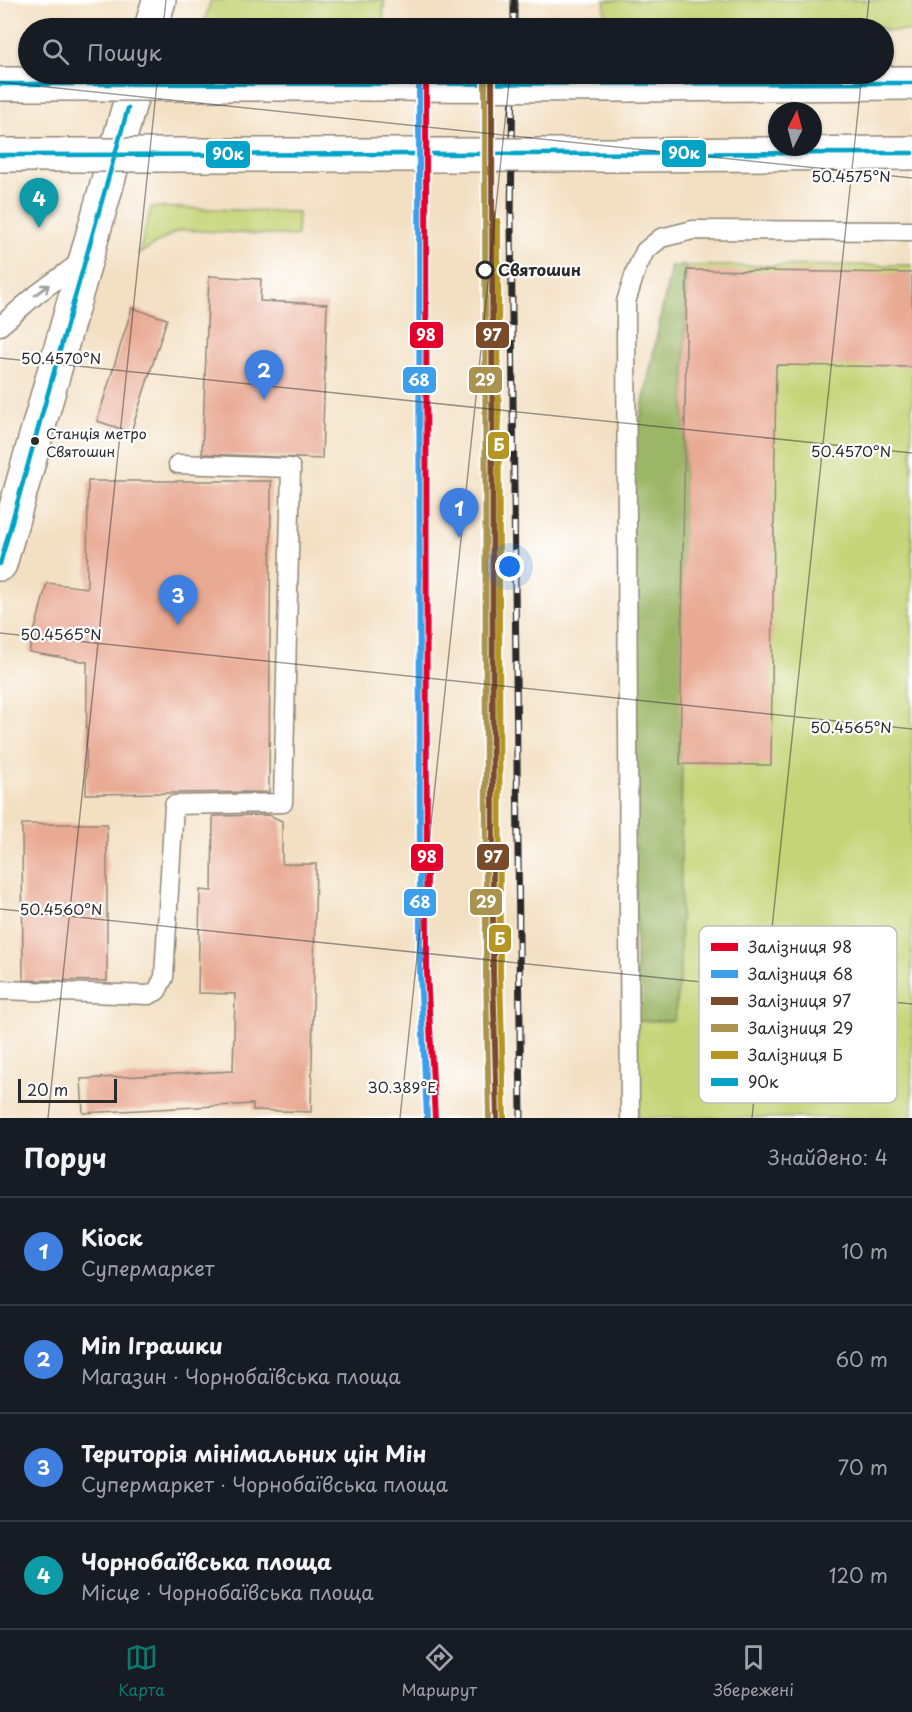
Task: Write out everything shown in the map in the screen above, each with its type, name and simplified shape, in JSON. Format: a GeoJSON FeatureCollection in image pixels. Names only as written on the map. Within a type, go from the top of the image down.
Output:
{"type":"FeatureCollection","features":[{"type":"Feature","properties":{"kind":"main road"},"geometry":{"type":"LineString","coordinates":[[154,18],[159,0]]}},
{"type":"Feature","properties":{"kind":"main road"},"geometry":{"type":"LineString","coordinates":[[894,83],[912,83]]}},
{"type":"Feature","properties":{"kind":"main road"},"geometry":{"type":"LineString","coordinates":[[0,84],[769,84]]}},
{"type":"Feature","properties":{"kind":"main road"},"geometry":{"type":"LineString","coordinates":[[0,564],[135,84]]}},
{"type":"Feature","properties":{"kind":"main road"},"geometry":{"type":"LineString","coordinates":[[0,155],[912,153]]}},
{"type":"Feature","properties":{"kind":"lane"},"geometry":{"type":"LineString","coordinates":[[630,1118],[626,302],[636,270],[645,251],[661,238],[693,230],[912,231]]}},
{"type":"Feature","properties":{"kind":"lane"},"geometry":{"type":"LineString","coordinates":[[0,326],[37,294],[86,258]]}},
{"type":"Feature","properties":{"kind":"lane"},"geometry":{"type":"LineString","coordinates":[[0,990],[148,995],[157,991],[165,977],[174,805],[283,803],[291,468],[178,464]]}},
{"type":"Feature","properties":{"kind":"green space"},"geometry":{"type":"Polygon","coordinates":[[[211,0],[384,0],[383,18],[205,18],[211,0]]]}},
{"type":"Feature","properties":{"kind":"green space"},"geometry":{"type":"Polygon","coordinates":[[[605,0],[912,0],[912,31],[894,31],[894,18],[604,17],[605,0]]]}},
{"type":"Feature","properties":{"kind":"green space"},"geometry":{"type":"Polygon","coordinates":[[[151,207],[298,212],[297,236],[183,230],[175,232],[139,254],[151,207]]]}},
{"type":"Feature","properties":{"kind":"green space"},"geometry":{"type":"Polygon","coordinates":[[[912,265],[912,1118],[638,1118],[631,464],[671,266],[912,265]]]}},
{"type":"Feature","properties":{"kind":"green space"},"geometry":{"type":"Polygon","coordinates":[[[671,266],[686,266],[680,975],[674,1021],[637,1021],[631,464],[671,266]]]}},
{"type":"Feature","properties":{"kind":"building"},"geometry":{"type":"Polygon","coordinates":[[[687,270],[912,273],[912,367],[776,365],[771,765],[680,764],[687,270]]]}},
{"type":"Feature","properties":{"kind":"building"},"geometry":{"type":"Polygon","coordinates":[[[209,276],[261,279],[260,301],[327,304],[322,459],[202,454],[209,276]]]}},
{"type":"Feature","properties":{"kind":"building"},"geometry":{"type":"Polygon","coordinates":[[[132,308],[167,319],[131,432],[97,421],[132,308]]]}},
{"type":"Feature","properties":{"kind":"building"},"geometry":{"type":"Polygon","coordinates":[[[88,481],[271,481],[269,792],[86,794],[87,662],[29,652],[47,583],[87,588],[88,481]]]}},
{"type":"Feature","properties":{"kind":"building"},"geometry":{"type":"Polygon","coordinates":[[[269,815],[282,821],[282,864],[316,864],[311,1112],[253,1110],[253,1104],[83,1113],[81,1079],[233,1071],[235,994],[198,993],[200,890],[212,891],[213,816],[269,815]]]}},
{"type":"Feature","properties":{"kind":"building"},"geometry":{"type":"Polygon","coordinates":[[[22,824],[107,824],[107,981],[23,980],[22,824]]]}},
{"type":"Feature","properties":{"kind":"railway"},"geometry":{"type":"LineString","coordinates":[[514,0],[514,18]]}},
{"type":"Feature","properties":{"kind":"railway"},"geometry":{"type":"LineString","coordinates":[[513,84],[511,221],[521,1118]]}},
{"type":"Feature","properties":{"kind":"rail line","name":"68"},"geometry":{"type":"LineString","coordinates":[[419,84],[420,973],[427,1118]]}},
{"type":"Feature","properties":{"kind":"rail line","name":"98"},"geometry":{"type":"LineString","coordinates":[[426,84],[427,973],[435,1118]]}},
{"type":"Feature","properties":{"kind":"rail line","name":"29"},"geometry":{"type":"LineString","coordinates":[[485,84],[486,973],[489,1118]]}},
{"type":"Feature","properties":{"kind":"rail line","name":"97"},"geometry":{"type":"LineString","coordinates":[[492,84],[493,973],[497,1118]]}},
{"type":"Feature","properties":{"kind":"rail line","name":"Б"},"geometry":{"type":"LineString","coordinates":[[498,221],[500,973],[504,1118]]}},
{"type":"Feature","properties":{"kind":"transit line","name":"90к"},"geometry":{"type":"LineString","coordinates":[[894,83],[912,83]]}},
{"type":"Feature","properties":{"kind":"transit line","name":"90к"},"geometry":{"type":"LineString","coordinates":[[0,84],[18,84]]}},
{"type":"Feature","properties":{"kind":"transit line","name":"90к"},"geometry":{"type":"LineString","coordinates":[[0,564],[128,108]]}},
{"type":"Feature","properties":{"kind":"transit line","name":"90к"},"geometry":{"type":"LineString","coordinates":[[0,155],[912,153]]}},
{"type":"Feature","properties":{"kind":"place","name":"Чорнобаївська площа"},"geometry":{"type":"Point","coordinates":[39,228]}},
{"type":"Feature","properties":{"kind":"place","name":"Святошин"},"geometry":{"type":"Point","coordinates":[485,270]}},
{"type":"Feature","properties":{"kind":"place","name":"Min Іграшки"},"geometry":{"type":"Point","coordinates":[264,400]}},
{"type":"Feature","properties":{"kind":"place","name":"Станція метро Святошин"},"geometry":{"type":"Point","coordinates":[35,441]}},
{"type":"Feature","properties":{"kind":"place","name":"Кіоск"},"geometry":{"type":"Point","coordinates":[459,538]}},
{"type":"Feature","properties":{"kind":"place","name":"Територія мінімальних цін Мін"},"geometry":{"type":"Point","coordinates":[178,625]}}]}
